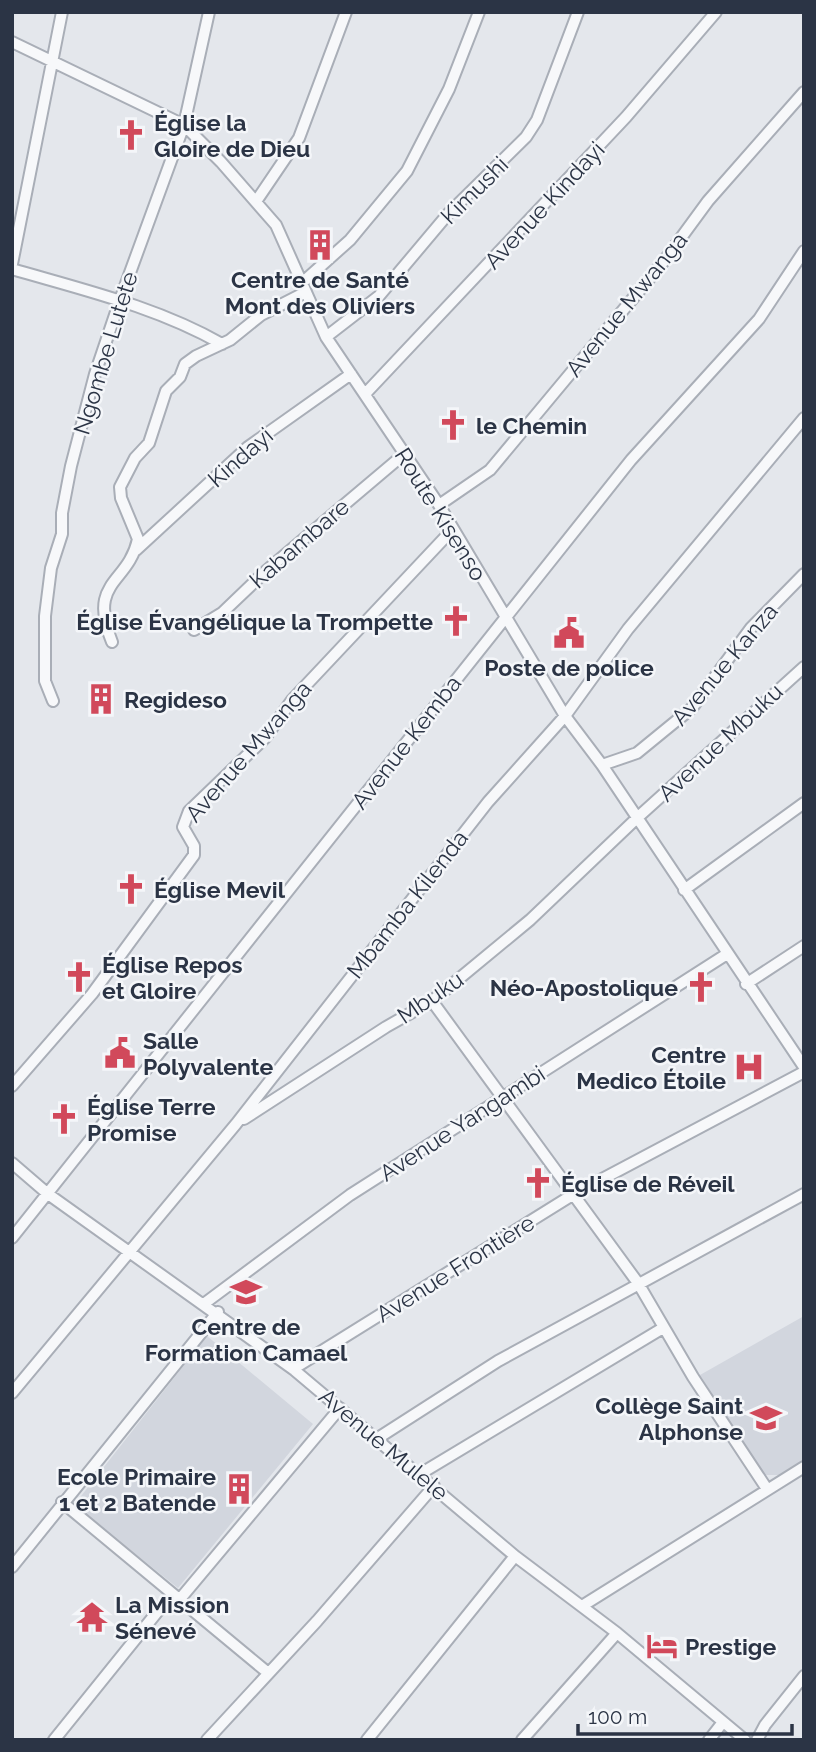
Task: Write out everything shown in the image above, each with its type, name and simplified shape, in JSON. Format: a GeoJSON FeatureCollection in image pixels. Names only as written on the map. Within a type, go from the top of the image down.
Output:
{"type":"FeatureCollection","features":[{"type":"Feature","properties":{"kind":"street"},"geometry":{"type":"LineString","coordinates":[[62,12],[12,266],[191,326],[222,344]]}},
{"type":"Feature","properties":{"kind":"street","name":"Ngombe Lutete"},"geometry":{"type":"LineString","coordinates":[[52,701],[45,681],[45,616],[51,568],[62,534],[62,513],[71,466],[95,374],[184,125],[208,12]]}},
{"type":"Feature","properties":{"kind":"street"},"geometry":{"type":"LineString","coordinates":[[257,200],[299,138],[346,12]]}},
{"type":"Feature","properties":{"kind":"street"},"geometry":{"type":"LineString","coordinates":[[136,550],[137,530],[121,498],[120,487],[126,472],[149,443],[166,391],[180,377],[185,364],[222,344],[305,287],[350,240],[407,171],[449,89],[479,12]]}},
{"type":"Feature","properties":{"kind":"street","name":"Kimushi"},"geometry":{"type":"LineString","coordinates":[[326,337],[379,296],[448,214],[526,137],[537,120],[578,12]]}},
{"type":"Feature","properties":{"kind":"street","name":"Avenue Kindayi"},"geometry":{"type":"LineString","coordinates":[[366,393],[626,117],[716,12]]}},
{"type":"Feature","properties":{"kind":"street","name":"Route Kisenso"},"geometry":{"type":"LineString","coordinates":[[12,42],[184,125],[257,200],[276,225],[326,337],[439,505],[565,716],[602,765],[804,1069]]}},
{"type":"Feature","properties":{"kind":"street","name":"Avenue Mwanga"},"geometry":{"type":"LineString","coordinates":[[439,505],[490,470],[664,261],[708,201],[804,92]]}},
{"type":"Feature","properties":{"kind":"street","name":"Avenue Kemba"},"geometry":{"type":"LineString","coordinates":[[12,1238],[631,460],[759,319],[804,251]]}},
{"type":"Feature","properties":{"kind":"street","name":"Kindayi"},"geometry":{"type":"LineString","coordinates":[[112,642],[103,611],[105,597],[113,579],[136,550],[248,447],[351,374]]}},
{"type":"Feature","properties":{"kind":"street","name":"Mbamba Kilenda"},"geometry":{"type":"LineString","coordinates":[[12,1393],[236,1124],[488,802],[565,716],[628,629],[804,418]]}},
{"type":"Feature","properties":{"kind":"street","name":"Kabambare"},"geometry":{"type":"LineString","coordinates":[[194,630],[222,613],[267,569],[404,455]]}},
{"type":"Feature","properties":{"kind":"street","name":"Avenue Mwanga"},"geometry":{"type":"LineString","coordinates":[[12,1086],[92,994],[194,855],[194,846],[183,827],[189,811],[265,738],[292,700],[452,530]]}},
{"type":"Feature","properties":{"kind":"street","name":"Avenue Kanza"},"geometry":{"type":"LineString","coordinates":[[602,765],[637,753],[664,734],[692,708],[751,628],[804,574]]}},
{"type":"Feature","properties":{"kind":"street","name":"Avenue Mbuku"},"geometry":{"type":"LineString","coordinates":[[637,817],[804,667]]}},
{"type":"Feature","properties":{"kind":"street"},"geometry":{"type":"LineString","coordinates":[[684,890],[804,803]]}},
{"type":"Feature","properties":{"kind":"street","name":"Mbuku"},"geometry":{"type":"LineString","coordinates":[[236,1124],[386,1027],[432,1001],[530,920],[637,817]]}},
{"type":"Feature","properties":{"kind":"street"},"geometry":{"type":"LineString","coordinates":[[746,984],[804,946]]}},
{"type":"Feature","properties":{"kind":"street","name":"Avenue Yangambi"},"geometry":{"type":"LineString","coordinates":[[205,1303],[349,1195],[727,954]]}},
{"type":"Feature","properties":{"kind":"street"},"geometry":{"type":"LineString","coordinates":[[432,1001],[638,1283],[663,1328],[767,1489]]}},
{"type":"Feature","properties":{"kind":"street","name":"Avenue Frontière"},"geometry":{"type":"LineString","coordinates":[[293,1368],[574,1194],[804,1069]]}},
{"type":"Feature","properties":{"kind":"street","name":"Avenue Mulele"},"geometry":{"type":"LineString","coordinates":[[12,1163],[48,1194],[218,1312],[293,1368],[515,1556],[617,1633],[745,1740]]}},
{"type":"Feature","properties":{"kind":"street"},"geometry":{"type":"LineString","coordinates":[[378,1438],[498,1361],[804,1194]]}},
{"type":"Feature","properties":{"kind":"street"},"geometry":{"type":"LineString","coordinates":[[12,1567],[218,1312]]}},
{"type":"Feature","properties":{"kind":"street"},"geometry":{"type":"LineString","coordinates":[[420,1474],[663,1328]]}},
{"type":"Feature","properties":{"kind":"street"},"geometry":{"type":"LineString","coordinates":[[54,1740],[162,1606],[180,1599],[340,1408]]}},
{"type":"Feature","properties":{"kind":"street"},"geometry":{"type":"LineString","coordinates":[[582,1606],[804,1467]]}},
{"type":"Feature","properties":{"kind":"street"},"geometry":{"type":"LineString","coordinates":[[207,1740],[317,1621],[434,1486]]}},
{"type":"Feature","properties":{"kind":"street"},"geometry":{"type":"LineString","coordinates":[[62,1502],[267,1672]]}},
{"type":"Feature","properties":{"kind":"street"},"geometry":{"type":"LineString","coordinates":[[367,1740],[515,1556]]}},
{"type":"Feature","properties":{"kind":"street"},"geometry":{"type":"LineString","coordinates":[[522,1740],[617,1633]]}},
{"type":"Feature","properties":{"kind":"street"},"geometry":{"type":"LineString","coordinates":[[757,1740],[765,1725],[804,1676]]}},
{"type":"Feature","properties":{"kind":"street"},"geometry":{"type":"LineString","coordinates":[[709,1740],[723,1722]]}},
{"type":"Feature","properties":{"kind":"shaded area","name":"Collège Saint Alphonse"},"geometry":{"type":"Polygon","coordinates":[[[804,1316],[804,1462],[782,1475],[764,1475],[700,1375],[804,1316]]]}},
{"type":"Feature","properties":{"kind":"shaded area"},"geometry":{"type":"Polygon","coordinates":[[[207,1336],[313,1424],[178,1588],[74,1505],[207,1336]]]}},
{"type":"Feature","properties":{"kind":"place","name":"Église la Gloire de Dieu"},"geometry":{"type":"Point","coordinates":[131,135]}},
{"type":"Feature","properties":{"kind":"place","name":"Centre de Santé Mont des Oliviers"},"geometry":{"type":"Point","coordinates":[320,245]}},
{"type":"Feature","properties":{"kind":"place","name":"le Chemin"},"geometry":{"type":"Point","coordinates":[453,425]}},
{"type":"Feature","properties":{"kind":"place","name":"Église Évangélique la Trompette"},"geometry":{"type":"Point","coordinates":[456,621]}},
{"type":"Feature","properties":{"kind":"place","name":"Poste de police"},"geometry":{"type":"Point","coordinates":[569,633]}},
{"type":"Feature","properties":{"kind":"place","name":"Regideso"},"geometry":{"type":"Point","coordinates":[101,699]}},
{"type":"Feature","properties":{"kind":"place","name":"Église Mevil"},"geometry":{"type":"Point","coordinates":[131,889]}},
{"type":"Feature","properties":{"kind":"place","name":"Église Repos et Gloire"},"geometry":{"type":"Point","coordinates":[79,977]}},
{"type":"Feature","properties":{"kind":"place","name":"Néo-Apostolique"},"geometry":{"type":"Point","coordinates":[701,987]}},
{"type":"Feature","properties":{"kind":"place","name":"Salle Polyvalente"},"geometry":{"type":"Point","coordinates":[120,1053]}},
{"type":"Feature","properties":{"kind":"place","name":"Centre Medico Étoile"},"geometry":{"type":"Point","coordinates":[749,1067]}},
{"type":"Feature","properties":{"kind":"place","name":"Église Terre Promise"},"geometry":{"type":"Point","coordinates":[64,1119]}},
{"type":"Feature","properties":{"kind":"place","name":"Église de Réveil"},"geometry":{"type":"Point","coordinates":[538,1183]}},
{"type":"Feature","properties":{"kind":"place","name":"Centre de Formation Camael"},"geometry":{"type":"Point","coordinates":[246,1292]}},
{"type":"Feature","properties":{"kind":"place","name":"Collège Saint Alphonse"},"geometry":{"type":"Point","coordinates":[766,1418]}},
{"type":"Feature","properties":{"kind":"place","name":"Ecole Primaire 1 et 2 Batende"},"geometry":{"type":"Point","coordinates":[239,1489]}},
{"type":"Feature","properties":{"kind":"place","name":"La Mission Sénevé"},"geometry":{"type":"Point","coordinates":[92,1617]}},
{"type":"Feature","properties":{"kind":"place","name":"Prestige"},"geometry":{"type":"Point","coordinates":[662,1646]}}]}
